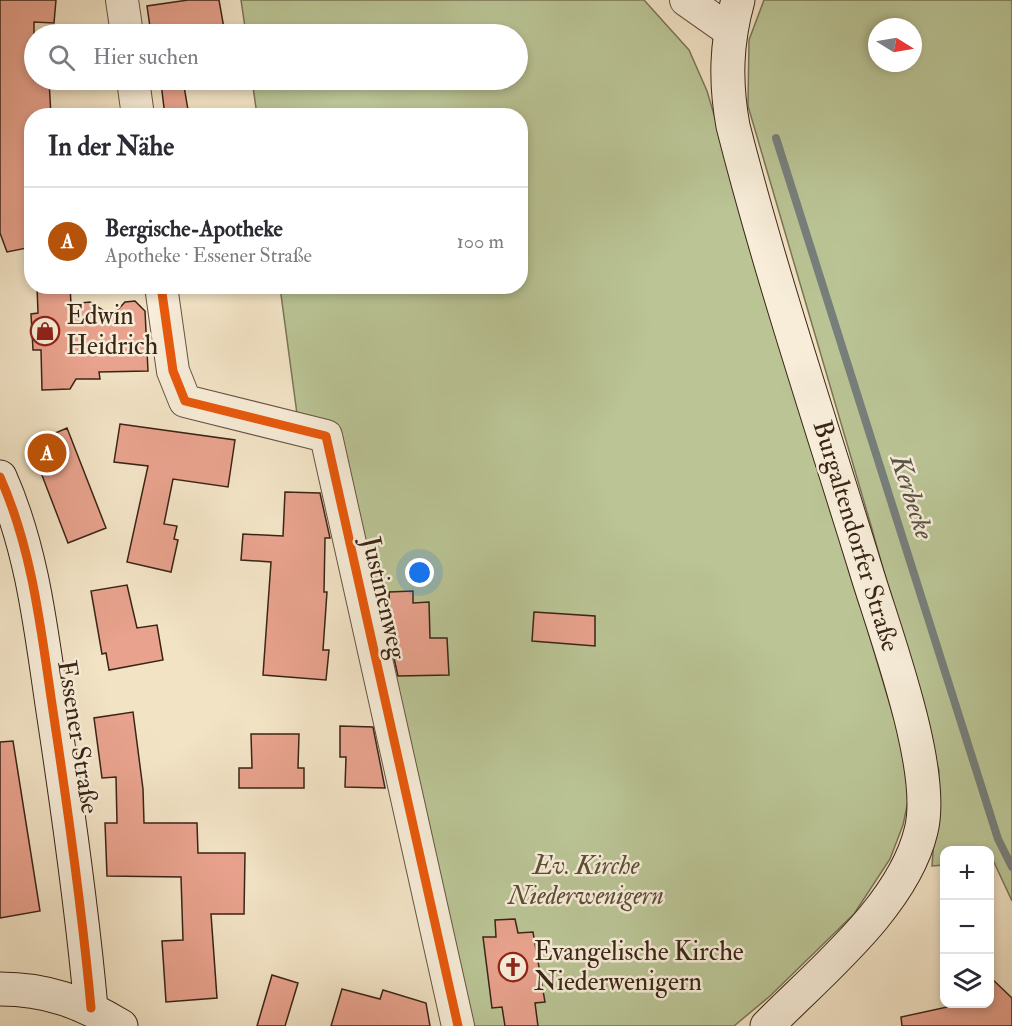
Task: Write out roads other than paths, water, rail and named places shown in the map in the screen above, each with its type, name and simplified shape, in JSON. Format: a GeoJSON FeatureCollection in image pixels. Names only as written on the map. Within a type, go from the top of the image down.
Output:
{"type":"FeatureCollection","features":[{"type":"Feature","properties":{"kind":"main road","name":"Burgaltendorfer Straße"},"geometry":{"type":"LineString","coordinates":[[734,15],[726,71],[728,96],[739,149],[898,675],[923,773],[924,792],[922,829],[908,867],[894,890],[864,927],[767,1026]]}},
{"type":"Feature","properties":{"kind":"main road","name":"Essener Straße"},"geometry":{"type":"LineString","coordinates":[[0,477],[16,514],[36,596],[79,879],[92,1008]]}},
{"type":"Feature","properties":{"kind":"main road"},"geometry":{"type":"LineString","coordinates":[[0,989],[42,991],[92,1008],[121,1026]]}},
{"type":"Feature","properties":{"kind":"street"},"geometry":{"type":"LineString","coordinates":[[122,0],[126,24]]}},
{"type":"Feature","properties":{"kind":"street"},"geometry":{"type":"LineString","coordinates":[[686,0],[734,15]]}},
{"type":"Feature","properties":{"kind":"street"},"geometry":{"type":"LineString","coordinates":[[134,90],[137,108]]}},
{"type":"Feature","properties":{"kind":"street","name":"Justinenweg"},"geometry":{"type":"LineString","coordinates":[[162,294],[173,371],[185,401],[326,436],[458,1026]]}},
{"type":"Feature","properties":{"kind":"waterway","name":"Kerbecke"},"geometry":{"type":"LineString","coordinates":[[776,138],[998,839],[1012,867]]}},
{"type":"Feature","properties":{"kind":"place","name":"Edwin Heidrich"},"geometry":{"type":"Point","coordinates":[45,331]}},
{"type":"Feature","properties":{"kind":"place","name":"Bergische-Apotheke"},"geometry":{"type":"Point","coordinates":[47,453]}},
{"type":"Feature","properties":{"kind":"place","name":"Evangelische Kirche Niederwenigern"},"geometry":{"type":"Point","coordinates":[513,967]}},
{"type":"Feature","properties":{"kind":"park label","name":"Ev. Kirche Niederwenigern"},"geometry":{"type":"Point","coordinates":[586,881]}}]}
